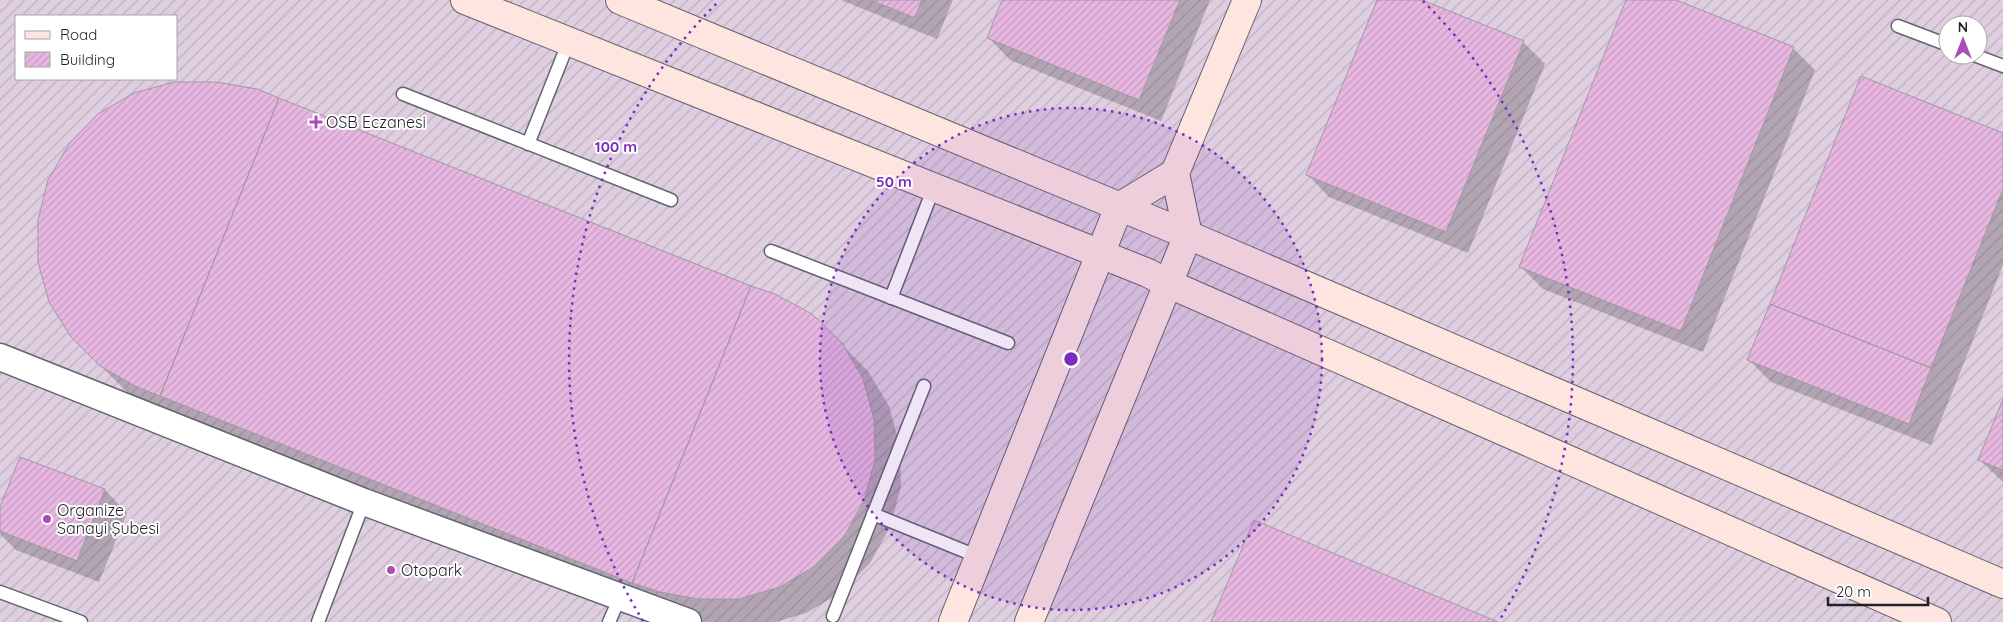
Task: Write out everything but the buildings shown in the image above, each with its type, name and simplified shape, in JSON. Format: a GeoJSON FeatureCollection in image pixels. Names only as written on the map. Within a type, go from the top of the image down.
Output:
{"type":"FeatureCollection","features":[{"type":"Feature","properties":{"kind":"street"},"geometry":{"type":"LineString","coordinates":[[465,0],[1148,273],[1937,622]]}},
{"type":"Feature","properties":{"kind":"street"},"geometry":{"type":"LineString","coordinates":[[620,0],[1119,206],[2003,584]]}},
{"type":"Feature","properties":{"kind":"street"},"geometry":{"type":"LineString","coordinates":[[1029,622],[1167,283],[1188,236],[1175,172],[1247,0]]}},
{"type":"Feature","properties":{"kind":"street"},"geometry":{"type":"LineString","coordinates":[[953,622],[1119,206],[1175,172]]}},
{"type":"Feature","properties":{"kind":"street"},"geometry":{"type":"LineString","coordinates":[[0,357],[364,502],[688,622]]}},
{"type":"Feature","properties":{"kind":"lane"},"geometry":{"type":"LineString","coordinates":[[1898,26],[1938,41]]}},
{"type":"Feature","properties":{"kind":"lane"},"geometry":{"type":"LineString","coordinates":[[528,144],[569,41]]}},
{"type":"Feature","properties":{"kind":"lane"},"geometry":{"type":"LineString","coordinates":[[1988,60],[2003,66]]}},
{"type":"Feature","properties":{"kind":"lane"},"geometry":{"type":"LineString","coordinates":[[402,94],[671,200]]}},
{"type":"Feature","properties":{"kind":"lane"},"geometry":{"type":"LineString","coordinates":[[890,298],[934,187]]}},
{"type":"Feature","properties":{"kind":"lane"},"geometry":{"type":"LineString","coordinates":[[771,251],[1008,343]]}},
{"type":"Feature","properties":{"kind":"lane"},"geometry":{"type":"LineString","coordinates":[[833,616],[924,386]]}},
{"type":"Feature","properties":{"kind":"lane"},"geometry":{"type":"LineString","coordinates":[[318,622],[364,502]]}},
{"type":"Feature","properties":{"kind":"lane"},"geometry":{"type":"LineString","coordinates":[[872,514],[979,557]]}},
{"type":"Feature","properties":{"kind":"lane"},"geometry":{"type":"LineString","coordinates":[[0,592],[81,622]]}},
{"type":"Feature","properties":{"kind":"lane"},"geometry":{"type":"LineString","coordinates":[[609,622],[620,597]]}},
{"type":"Feature","properties":{"kind":"shaded area"},"geometry":{"type":"Polygon","coordinates":[[[0,0],[2003,0],[2003,622],[0,622],[0,0]]]}},
{"type":"Feature","properties":{"kind":"place","name":"OSB Eczanesi"},"geometry":{"type":"Point","coordinates":[316,122]}},
{"type":"Feature","properties":{"kind":"place","name":"Organize Sanayi Şubesi"},"geometry":{"type":"Point","coordinates":[47,519]}},
{"type":"Feature","properties":{"kind":"place","name":"Otopark"},"geometry":{"type":"Point","coordinates":[391,570]}}]}
